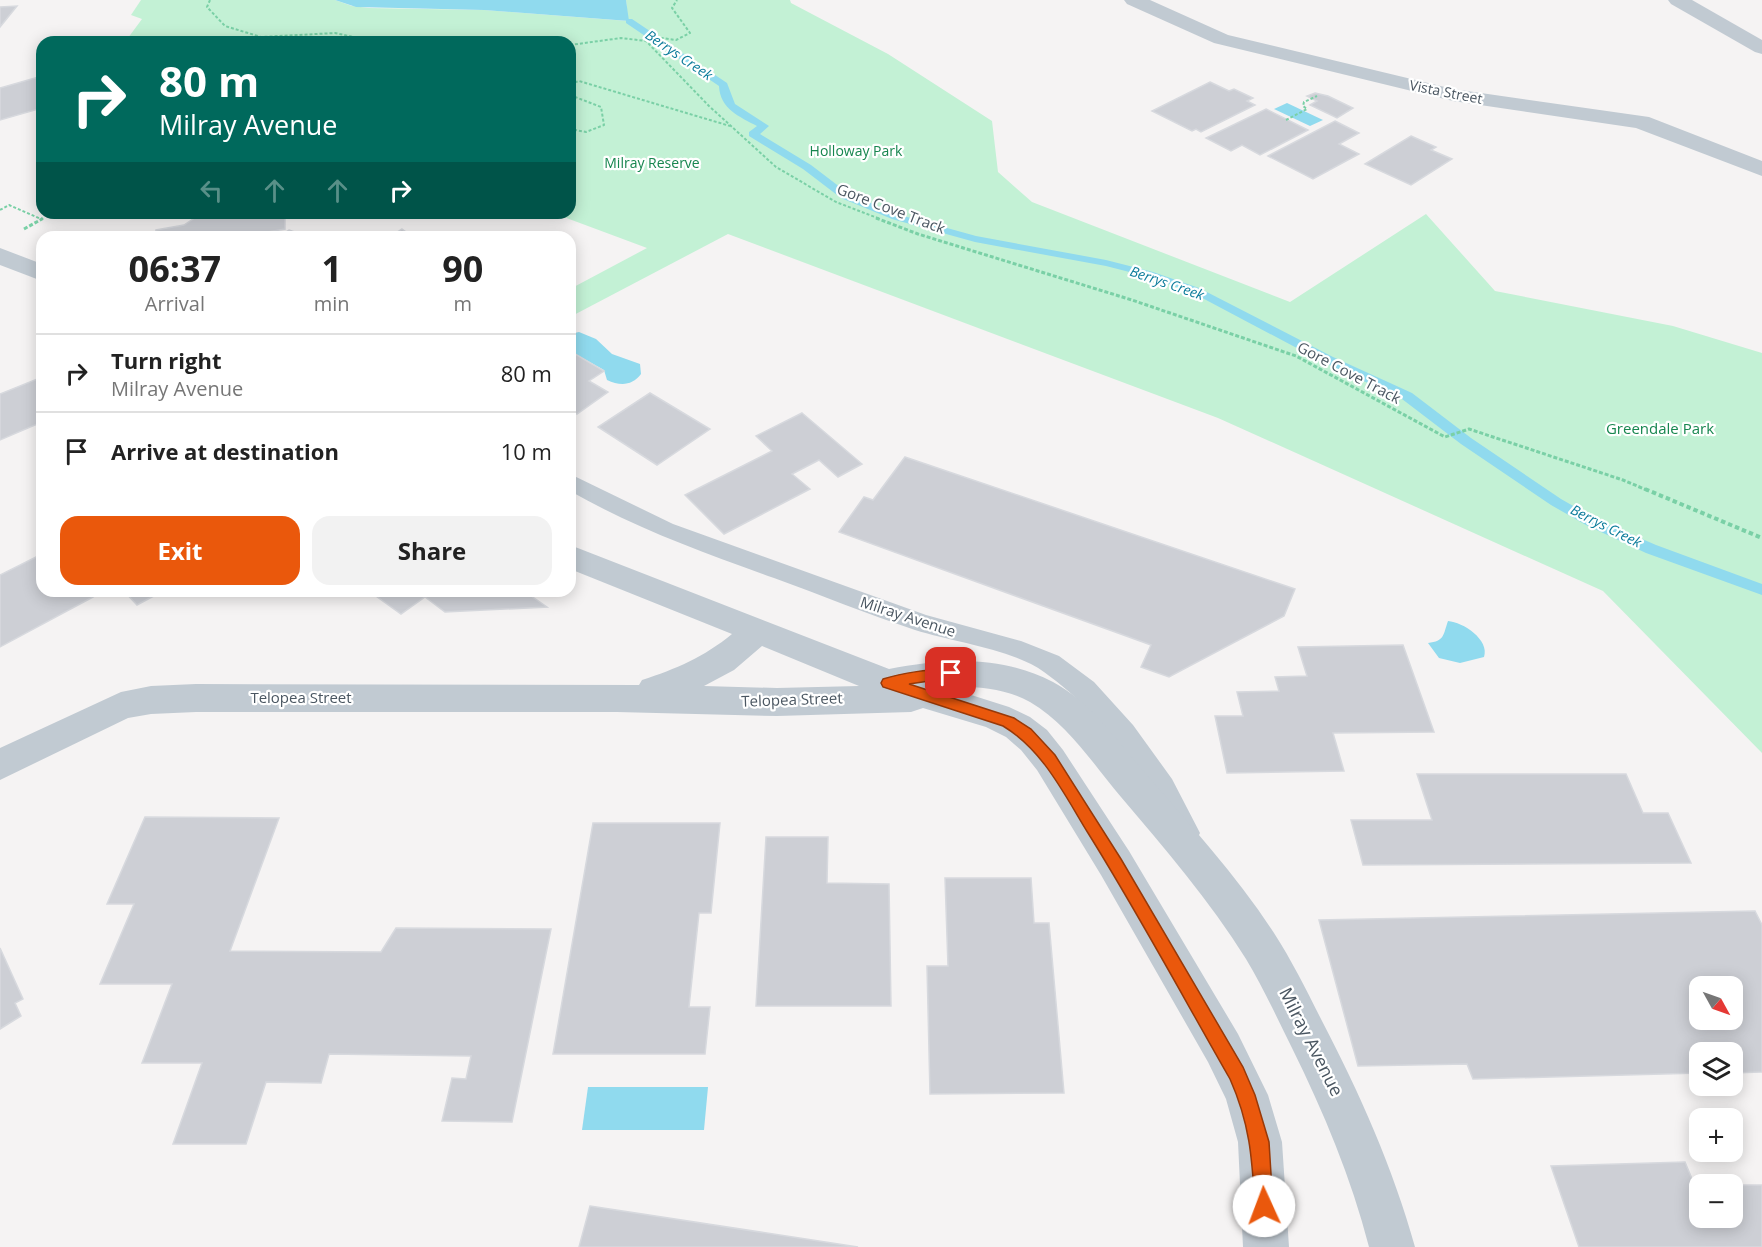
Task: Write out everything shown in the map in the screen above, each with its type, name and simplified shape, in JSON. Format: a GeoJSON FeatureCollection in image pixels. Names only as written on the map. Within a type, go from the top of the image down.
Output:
{"type":"FeatureCollection","features":[{"type":"Feature","properties":{"kind":"street","name":"Vista Street"},"geometry":{"type":"LineString","coordinates":[[1134,0],[1221,39],[1276,54],[1453,95],[1641,123],[1762,169]]}},
{"type":"Feature","properties":{"kind":"street"},"geometry":{"type":"LineString","coordinates":[[1678,0],[1762,48]]}},
{"type":"Feature","properties":{"kind":"street"},"geometry":{"type":"LineString","coordinates":[[0,256],[36,271]]}},
{"type":"Feature","properties":{"kind":"street"},"geometry":{"type":"LineString","coordinates":[[576,558],[888,683],[997,717],[1026,733],[1050,760],[1115,863],[1223,1048],[1246,1095],[1260,1142],[1266,1247]]}},
{"type":"Feature","properties":{"kind":"street","name":"Telopea Street"},"geometry":{"type":"LineString","coordinates":[[617,698],[695,678],[727,657],[757,631]]}},
{"type":"Feature","properties":{"kind":"street","name":"Milray Avenue"},"geometry":{"type":"LineString","coordinates":[[888,683],[935,674],[963,674],[1013,681],[1035,689],[1068,712],[1090,734],[1200,862],[1273,966],[1335,1089],[1367,1166],[1390,1244]]}},
{"type":"Feature","properties":{"kind":"street","name":"Telopea Street"},"geometry":{"type":"LineString","coordinates":[[0,765],[109,711],[151,700],[196,698],[617,698],[777,702],[931,698]]}},
{"type":"Feature","properties":{"kind":"lane","name":"Milray Avenue"},"geometry":{"type":"LineString","coordinates":[[576,484],[621,510],[665,530],[922,623],[1021,650],[1063,671],[1099,703],[1142,756],[1163,787],[1200,862]]}},
{"type":"Feature","properties":{"kind":"path"},"geometry":{"type":"LineString","coordinates":[[210,0],[207,7],[225,26],[258,36]]}},
{"type":"Feature","properties":{"kind":"path"},"geometry":{"type":"LineString","coordinates":[[576,44],[621,38],[676,40],[690,33],[672,8],[677,0]]}},
{"type":"Feature","properties":{"kind":"path"},"geometry":{"type":"LineString","coordinates":[[280,36],[335,33],[349,36]]}},
{"type":"Feature","properties":{"kind":"path","name":"Gore Cove Track"},"geometry":{"type":"LineString","coordinates":[[648,40],[732,127],[776,167],[836,202],[918,234],[1132,300],[1296,356],[1445,437],[1469,429],[1623,480],[1762,538]]}},
{"type":"Feature","properties":{"kind":"path","name":"Gore Cove Track"},"geometry":{"type":"LineString","coordinates":[[576,82],[732,127]]}},
{"type":"Feature","properties":{"kind":"path"},"geometry":{"type":"LineString","coordinates":[[1286,120],[1307,109],[1303,106],[1304,102],[1322,94]]}},
{"type":"Feature","properties":{"kind":"path"},"geometry":{"type":"LineString","coordinates":[[576,97],[601,107],[604,125],[586,132],[576,130]]}},
{"type":"Feature","properties":{"kind":"path"},"geometry":{"type":"LineString","coordinates":[[0,210],[9,205],[36,216]]}},
{"type":"Feature","properties":{"kind":"path"},"geometry":{"type":"LineString","coordinates":[[16,234],[42,219]]}},
{"type":"Feature","properties":{"kind":"green space"},"geometry":{"type":"Polygon","coordinates":[[[141,0],[335,0],[352,6],[369,8],[484,10],[628,21],[626,0],[790,0],[791,3],[888,54],[992,121],[998,172],[1032,202],[1290,302],[1426,214],[1495,291],[1673,326],[1762,353],[1762,753],[1603,591],[1218,418],[728,234],[576,314],[576,286],[647,248],[569,219],[576,219],[576,36],[129,36],[142,19],[131,15],[141,0]]]}},
{"type":"Feature","properties":{"kind":"water"},"geometry":{"type":"Polygon","coordinates":[[[335,0],[626,0],[629,21],[484,10],[356,7],[335,0]]]}},
{"type":"Feature","properties":{"kind":"water"},"geometry":{"type":"Polygon","coordinates":[[[1287,103],[1323,120],[1310,126],[1274,109],[1287,103]]]}},
{"type":"Feature","properties":{"kind":"water"},"geometry":{"type":"Polygon","coordinates":[[[576,333],[596,339],[612,354],[640,364],[641,374],[634,381],[625,384],[607,380],[604,370],[576,354],[576,333]]]}},
{"type":"Feature","properties":{"kind":"water"},"geometry":{"type":"Polygon","coordinates":[[[1448,621],[1468,628],[1479,638],[1485,651],[1484,657],[1460,663],[1439,658],[1428,643],[1440,639],[1448,621]]]}},
{"type":"Feature","properties":{"kind":"water"},"geometry":{"type":"Polygon","coordinates":[[[588,1087],[708,1087],[704,1130],[582,1130],[588,1087]]]}},
{"type":"Feature","properties":{"kind":"building"},"geometry":{"type":"Polygon","coordinates":[[[17,6],[0,27],[0,7],[17,6]]]}},
{"type":"Feature","properties":{"kind":"building"},"geometry":{"type":"Polygon","coordinates":[[[36,78],[36,110],[0,120],[0,88],[36,78]]]}},
{"type":"Feature","properties":{"kind":"building"},"geometry":{"type":"Polygon","coordinates":[[[1210,82],[1229,91],[1234,89],[1253,98],[1247,101],[1255,105],[1201,132],[1196,129],[1192,131],[1152,111],[1210,82]]]}},
{"type":"Feature","properties":{"kind":"building"},"geometry":{"type":"Polygon","coordinates":[[[1315,93],[1328,96],[1353,108],[1337,118],[1310,105],[1317,101],[1307,96],[1315,93]]]}},
{"type":"Feature","properties":{"kind":"building"},"geometry":{"type":"Polygon","coordinates":[[[1266,109],[1308,130],[1260,155],[1242,145],[1231,151],[1206,138],[1266,109]]]}},
{"type":"Feature","properties":{"kind":"building"},"geometry":{"type":"Polygon","coordinates":[[[1335,121],[1359,133],[1339,144],[1359,154],[1313,179],[1268,156],[1335,121]]]}},
{"type":"Feature","properties":{"kind":"building"},"geometry":{"type":"Polygon","coordinates":[[[1411,136],[1436,147],[1431,150],[1452,159],[1411,185],[1365,164],[1411,136]]]}},
{"type":"Feature","properties":{"kind":"building"},"geometry":{"type":"Polygon","coordinates":[[[193,219],[285,219],[285,229],[273,231],[156,231],[184,225],[193,219]]]}},
{"type":"Feature","properties":{"kind":"building"},"geometry":{"type":"Polygon","coordinates":[[[576,355],[604,371],[589,381],[608,392],[577,414],[576,355]]]}},
{"type":"Feature","properties":{"kind":"building"},"geometry":{"type":"Polygon","coordinates":[[[36,379],[36,425],[0,440],[0,394],[36,379]]]}},
{"type":"Feature","properties":{"kind":"building"},"geometry":{"type":"Polygon","coordinates":[[[650,393],[710,429],[657,465],[598,427],[650,393]]]}},
{"type":"Feature","properties":{"kind":"building"},"geometry":{"type":"Polygon","coordinates":[[[802,413],[862,464],[838,477],[819,460],[792,474],[810,489],[724,534],[685,495],[772,451],[756,436],[802,413]]]}},
{"type":"Feature","properties":{"kind":"building"},"geometry":{"type":"Polygon","coordinates":[[[905,457],[1295,589],[1284,616],[1169,677],[1141,667],[1151,645],[839,532],[864,497],[873,500],[905,457]]]}},
{"type":"Feature","properties":{"kind":"building"},"geometry":{"type":"Polygon","coordinates":[[[36,557],[36,597],[93,597],[0,647],[0,575],[36,557]]]}},
{"type":"Feature","properties":{"kind":"building"},"geometry":{"type":"Polygon","coordinates":[[[130,597],[152,597],[137,605],[130,597]]]}},
{"type":"Feature","properties":{"kind":"building"},"geometry":{"type":"Polygon","coordinates":[[[377,597],[425,597],[401,614],[377,597]]]}},
{"type":"Feature","properties":{"kind":"building"},"geometry":{"type":"Polygon","coordinates":[[[425,597],[533,597],[547,607],[445,612],[425,597]]]}},
{"type":"Feature","properties":{"kind":"building"},"geometry":{"type":"Polygon","coordinates":[[[1403,645],[1434,732],[1333,733],[1344,771],[1227,773],[1215,716],[1243,716],[1237,692],[1279,691],[1275,677],[1307,676],[1298,647],[1403,645]]]}},
{"type":"Feature","properties":{"kind":"building"},"geometry":{"type":"Polygon","coordinates":[[[1417,774],[1626,774],[1643,813],[1668,813],[1691,863],[1363,865],[1351,820],[1432,820],[1417,774]]]}},
{"type":"Feature","properties":{"kind":"building"},"geometry":{"type":"Polygon","coordinates":[[[145,817],[279,818],[230,951],[381,952],[396,928],[551,929],[512,1122],[442,1121],[452,1078],[466,1079],[471,1056],[329,1054],[321,1083],[266,1082],[246,1144],[173,1144],[202,1063],[142,1063],[172,984],[100,984],[134,904],[107,904],[145,817]]]}},
{"type":"Feature","properties":{"kind":"building"},"geometry":{"type":"Polygon","coordinates":[[[593,823],[720,823],[711,913],[699,913],[689,1007],[710,1007],[705,1054],[553,1054],[593,823]]]}},
{"type":"Feature","properties":{"kind":"building"},"geometry":{"type":"Polygon","coordinates":[[[766,837],[828,837],[827,883],[889,884],[891,1006],[756,1006],[766,837]]]}},
{"type":"Feature","properties":{"kind":"building"},"geometry":{"type":"Polygon","coordinates":[[[945,878],[1031,878],[1034,923],[1049,923],[1064,1093],[930,1094],[927,966],[948,966],[945,878]]]}},
{"type":"Feature","properties":{"kind":"building"},"geometry":{"type":"Polygon","coordinates":[[[1755,911],[1762,925],[1762,1072],[1743,1073],[1743,1042],[1689,1042],[1689,1073],[1473,1079],[1467,1064],[1358,1066],[1319,920],[1755,911]]]}},
{"type":"Feature","properties":{"kind":"building"},"geometry":{"type":"Polygon","coordinates":[[[0,948],[23,999],[15,1003],[21,1016],[0,1029],[0,948]]]}},
{"type":"Feature","properties":{"kind":"building"},"geometry":{"type":"Polygon","coordinates":[[[1685,1162],[1690,1174],[1689,1228],[1743,1228],[1743,1185],[1762,1185],[1762,1247],[1579,1247],[1551,1166],[1685,1162]]]}},
{"type":"Feature","properties":{"kind":"building"},"geometry":{"type":"Polygon","coordinates":[[[590,1206],[858,1247],[579,1247],[590,1206]]]}},
{"type":"Feature","properties":{"kind":"waterway","name":"Berrys Creek"},"geometry":{"type":"LineString","coordinates":[[629,21],[724,85],[724,93],[731,106],[764,126],[753,134],[807,167],[845,196],[896,217],[975,239],[1106,263],[1149,274],[1195,290],[1329,360],[1407,396],[1466,441],[1556,502],[1591,522],[1651,549],[1762,590]]}},
{"type":"Feature","properties":{"kind":"route"},"geometry":{"type":"LineString","coordinates":[[951,673],[918,676],[888,683],[1008,722],[1034,740],[1050,760],[1115,863],[1236,1073],[1254,1118],[1260,1142],[1264,1206]]}},
{"type":"Feature","properties":{"kind":"park label","name":"Holloway Park"},"geometry":{"type":"Point","coordinates":[856,151]}},
{"type":"Feature","properties":{"kind":"park label","name":"Milray Reserve"},"geometry":{"type":"Point","coordinates":[652,163]}},
{"type":"Feature","properties":{"kind":"park label","name":"Greendale Park"},"geometry":{"type":"Point","coordinates":[1660,429]}}]}
